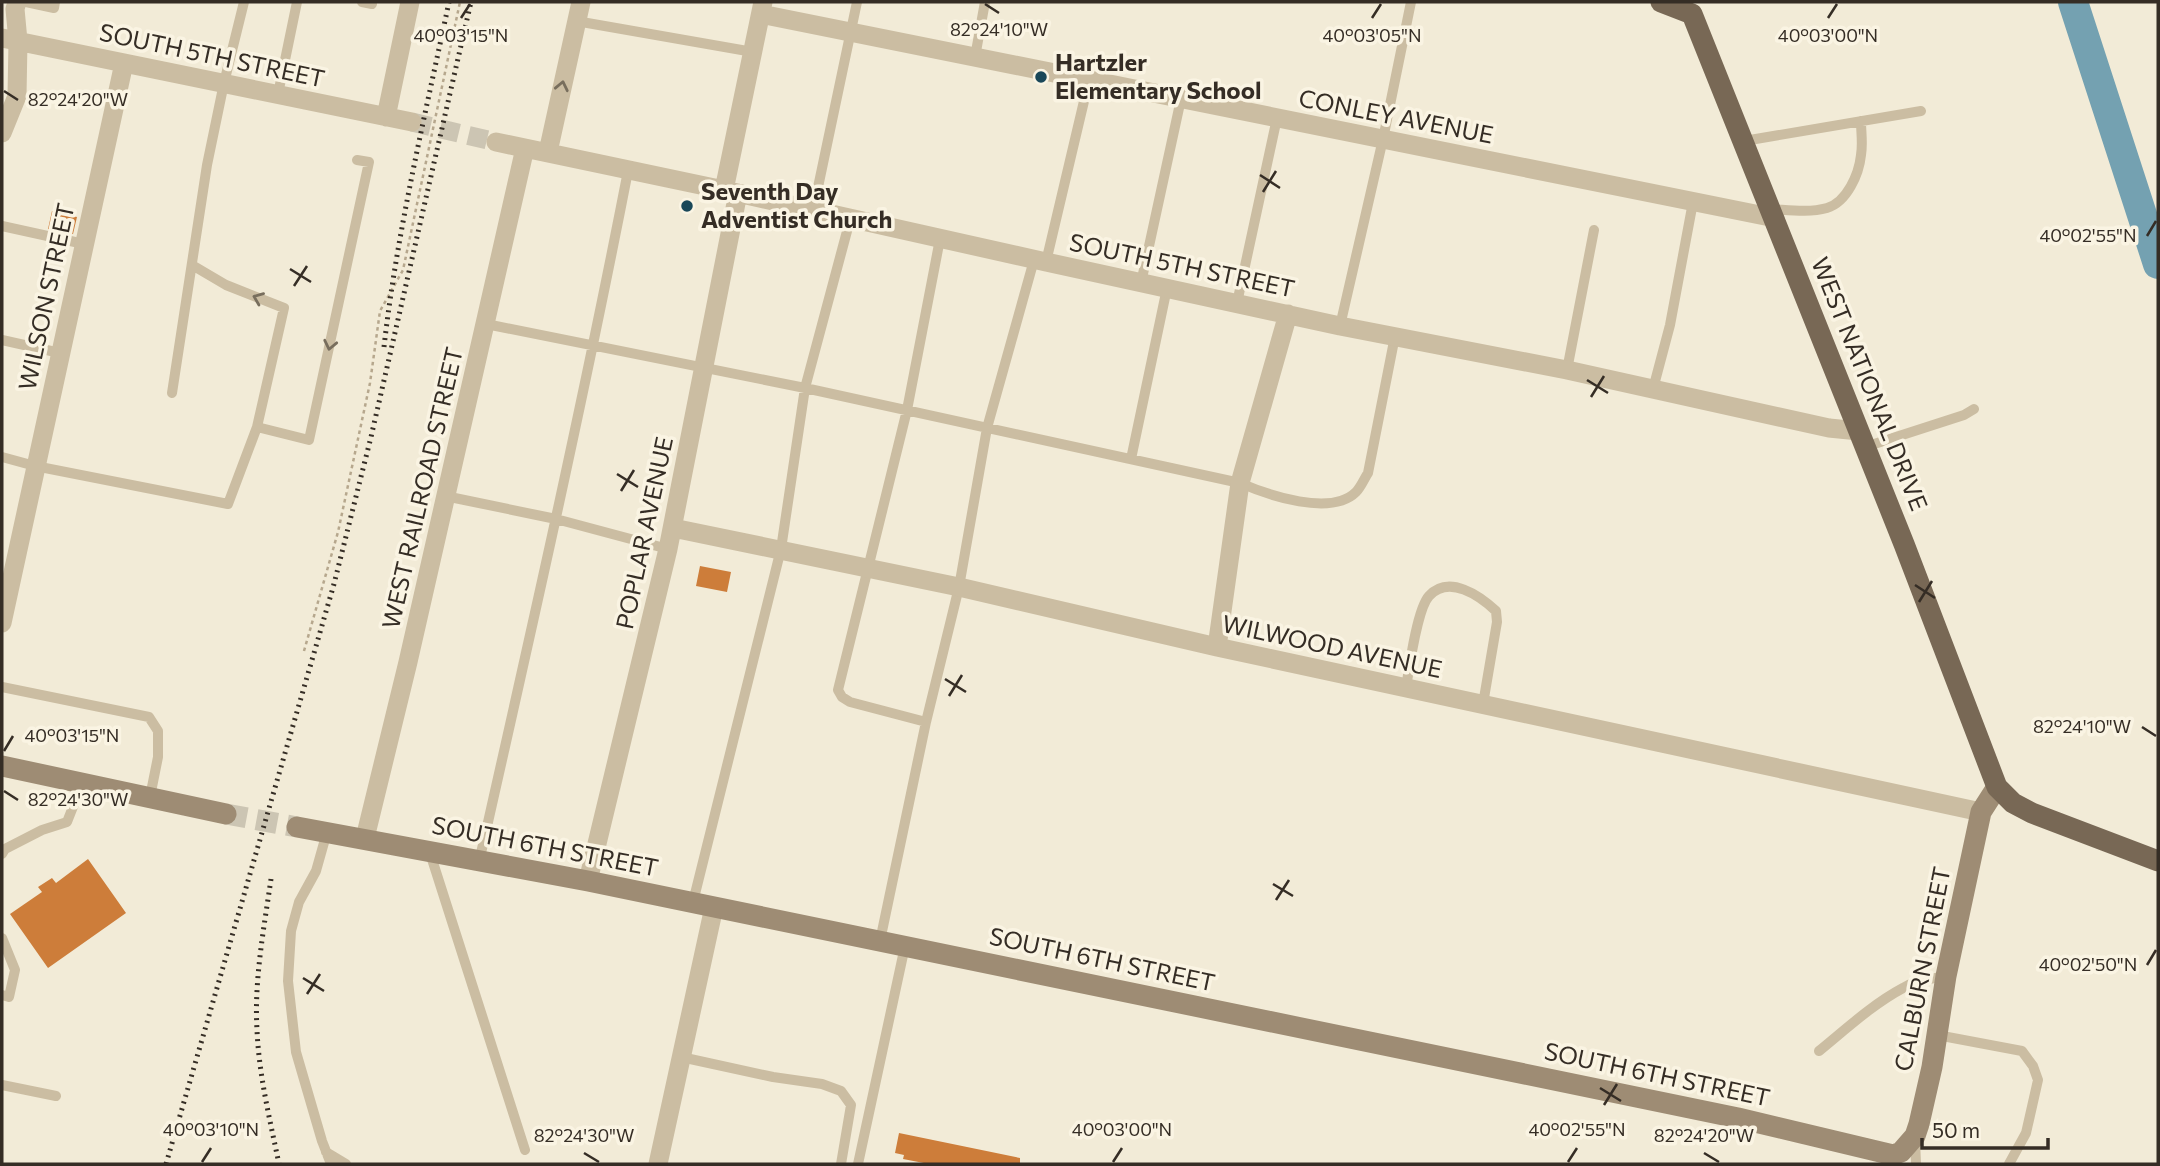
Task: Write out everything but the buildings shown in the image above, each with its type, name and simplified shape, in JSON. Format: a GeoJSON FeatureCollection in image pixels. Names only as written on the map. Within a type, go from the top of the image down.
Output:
{"type":"FeatureCollection","features":[{"type":"Feature","properties":{"kind":"main road"},"geometry":{"type":"LineString","coordinates":[[1661,2],[1690,8]]}},
{"type":"Feature","properties":{"kind":"main road","name":"WEST NATIONAL DRIVE"},"geometry":{"type":"LineString","coordinates":[[1690,8],[1941,638],[1997,787]]}},
{"type":"Feature","properties":{"kind":"main road"},"geometry":{"type":"LineString","coordinates":[[1997,787],[2013,803],[2032,813],[2158,861]]}},
{"type":"Feature","properties":{"kind":"street"},"geometry":{"type":"LineString","coordinates":[[2,133],[17,96],[10,40],[17,2]]}},
{"type":"Feature","properties":{"kind":"street"},"geometry":{"type":"LineString","coordinates":[[386,117],[410,2]]}},
{"type":"Feature","properties":{"kind":"street"},"geometry":{"type":"LineString","coordinates":[[548,152],[581,2]]}},
{"type":"Feature","properties":{"kind":"street","name":"CONLEY AVENUE"},"geometry":{"type":"LineString","coordinates":[[762,8],[850,32],[1693,202],[1773,214]]}},
{"type":"Feature","properties":{"kind":"street","name":"POPLAR AVENUE"},"geometry":{"type":"LineString","coordinates":[[588,881],[673,528],[705,367],[762,8]]}},
{"type":"Feature","properties":{"kind":"street","name":"SOUTH 5TH STREET"},"geometry":{"type":"LineString","coordinates":[[10,40],[412,122]]}},
{"type":"Feature","properties":{"kind":"street","name":"WILSON STREET"},"geometry":{"type":"LineString","coordinates":[[2,623],[7,570],[35,466],[124,63]]}},
{"type":"Feature","properties":{"kind":"street","name":"SOUTH 5TH STREET"},"geometry":{"type":"LineString","coordinates":[[496,142],[1340,326],[1567,370],[1829,428],[1862,439]]}},
{"type":"Feature","properties":{"kind":"street","name":"WEST RAILROAD STREET"},"geometry":{"type":"LineString","coordinates":[[365,838],[408,662],[525,148]]}},
{"type":"Feature","properties":{"kind":"street"},"geometry":{"type":"LineString","coordinates":[[1217,647],[1240,483],[1288,314]]}},
{"type":"Feature","properties":{"kind":"street","name":"WILWOOD AVENUE"},"geometry":{"type":"LineString","coordinates":[[673,528],[959,587],[1217,647],[1981,813]]}},
{"type":"Feature","properties":{"kind":"street"},"geometry":{"type":"LineString","coordinates":[[2,766],[226,814]]}},
{"type":"Feature","properties":{"kind":"street","name":"CALBURN STREET"},"geometry":{"type":"LineString","coordinates":[[1915,1136],[1932,1067],[1946,976],[1981,813],[1997,787]]}},
{"type":"Feature","properties":{"kind":"street","name":"SOUTH 6TH STREET"},"geometry":{"type":"LineString","coordinates":[[297,827],[588,881],[905,946],[1738,1118],[1894,1155],[1901,1152],[1915,1136]]}},
{"type":"Feature","properties":{"kind":"street"},"geometry":{"type":"LineString","coordinates":[[658,1164],[681,1057],[703,905]]}},
{"type":"Feature","properties":{"kind":"lane"},"geometry":{"type":"LineString","coordinates":[[26,2],[54,8],[55,2]]}},
{"type":"Feature","properties":{"kind":"lane"},"geometry":{"type":"LineString","coordinates":[[173,393],[206,165],[244,2]]}},
{"type":"Feature","properties":{"kind":"lane"},"geometry":{"type":"LineString","coordinates":[[278,94],[297,2]]}},
{"type":"Feature","properties":{"kind":"lane"},"geometry":{"type":"LineString","coordinates":[[813,211],[857,2]]}},
{"type":"Feature","properties":{"kind":"lane"},"geometry":{"type":"LineString","coordinates":[[975,57],[985,2]]}},
{"type":"Feature","properties":{"kind":"lane"},"geometry":{"type":"LineString","coordinates":[[1340,326],[1411,2]]}},
{"type":"Feature","properties":{"kind":"lane"},"geometry":{"type":"LineString","coordinates":[[576,21],[753,52]]}},
{"type":"Feature","properties":{"kind":"lane"},"geometry":{"type":"LineString","coordinates":[[880,941],[926,722],[959,587],[987,428],[1040,261],[1089,80]]}},
{"type":"Feature","properties":{"kind":"lane"},"geometry":{"type":"LineString","coordinates":[[1141,283],[1181,99]]}},
{"type":"Feature","properties":{"kind":"lane"},"geometry":{"type":"LineString","coordinates":[[1744,141],[1921,111]]}},
{"type":"Feature","properties":{"kind":"lane"},"geometry":{"type":"LineString","coordinates":[[1237,303],[1277,118]]}},
{"type":"Feature","properties":{"kind":"lane"},"geometry":{"type":"LineString","coordinates":[[1773,214],[1827,208],[1838,203],[1860,164],[1861,121]]}},
{"type":"Feature","properties":{"kind":"lane"},"geometry":{"type":"LineString","coordinates":[[257,427],[309,440],[369,162],[357,160]]}},
{"type":"Feature","properties":{"kind":"lane"},"geometry":{"type":"LineString","coordinates":[[479,862],[594,346],[628,171]]}},
{"type":"Feature","properties":{"kind":"lane"},"geometry":{"type":"LineString","coordinates":[[1653,389],[1670,325],[1693,202]]}},
{"type":"Feature","properties":{"kind":"lane"},"geometry":{"type":"LineString","coordinates":[[703,905],[781,549],[805,388],[849,220]]}},
{"type":"Feature","properties":{"kind":"lane"},"geometry":{"type":"LineString","coordinates":[[2,226],[84,244]]}},
{"type":"Feature","properties":{"kind":"lane"},"geometry":{"type":"LineString","coordinates":[[1567,370],[1594,230]]}},
{"type":"Feature","properties":{"kind":"lane"},"geometry":{"type":"LineString","coordinates":[[926,722],[850,702],[842,697],[838,690],[907,410],[940,239]]}},
{"type":"Feature","properties":{"kind":"lane"},"geometry":{"type":"LineString","coordinates":[[2,457],[228,504],[257,427],[284,308],[226,285],[192,265]]}},
{"type":"Feature","properties":{"kind":"lane"},"geometry":{"type":"LineString","coordinates":[[1131,459],[1167,288]]}},
{"type":"Feature","properties":{"kind":"lane"},"geometry":{"type":"LineString","coordinates":[[486,324],[907,410],[1240,483],[1265,493],[1306,503],[1348,498],[1358,491],[1368,473],[1395,336]]}},
{"type":"Feature","properties":{"kind":"lane"},"geometry":{"type":"LineString","coordinates":[[2,340],[60,353]]}},
{"type":"Feature","properties":{"kind":"lane"},"geometry":{"type":"LineString","coordinates":[[1862,439],[1964,415],[1974,409]]}},
{"type":"Feature","properties":{"kind":"lane"},"geometry":{"type":"LineString","coordinates":[[446,496],[556,519],[668,549]]}},
{"type":"Feature","properties":{"kind":"lane"},"geometry":{"type":"LineString","coordinates":[[1406,688],[1410,660],[1427,598],[1440,588],[1460,588],[1481,597],[1496,611],[1497,622],[1483,704]]}},
{"type":"Feature","properties":{"kind":"lane"},"geometry":{"type":"LineString","coordinates":[[2,687],[149,718],[159,731],[158,757],[150,798]]}},
{"type":"Feature","properties":{"kind":"lane"},"geometry":{"type":"LineString","coordinates":[[2,853],[42,830],[68,822],[82,783]]}},
{"type":"Feature","properties":{"kind":"lane"},"geometry":{"type":"LineString","coordinates":[[327,832],[316,871],[299,902],[291,931],[289,981],[296,1052],[331,1164]]}},
{"type":"Feature","properties":{"kind":"lane"},"geometry":{"type":"LineString","coordinates":[[430,852],[525,1150]]}},
{"type":"Feature","properties":{"kind":"lane"},"geometry":{"type":"LineString","coordinates":[[2,938],[15,970],[9,997],[2,995]]}},
{"type":"Feature","properties":{"kind":"lane"},"geometry":{"type":"LineString","coordinates":[[858,1164],[905,946]]}},
{"type":"Feature","properties":{"kind":"lane"},"geometry":{"type":"LineString","coordinates":[[1819,1051],[1863,1015],[1904,987],[1946,976]]}},
{"type":"Feature","properties":{"kind":"lane"},"geometry":{"type":"LineString","coordinates":[[1937,1035],[2022,1051],[2033,1066],[2038,1080],[2026,1133],[2009,1164]]}},
{"type":"Feature","properties":{"kind":"lane"},"geometry":{"type":"LineString","coordinates":[[681,1057],[773,1077],[822,1084],[841,1091],[851,1105],[841,1164]]}},
{"type":"Feature","properties":{"kind":"lane"},"geometry":{"type":"LineString","coordinates":[[2,1085],[56,1096]]}},
{"type":"Feature","properties":{"kind":"lane"},"geometry":{"type":"LineString","coordinates":[[1915,1136],[1916,1164]]}},
{"type":"Feature","properties":{"kind":"lane"},"geometry":{"type":"LineString","coordinates":[[326,1152],[346,1164]]}},
{"type":"Feature","properties":{"kind":"path"},"geometry":{"type":"LineString","coordinates":[[304,651],[338,532],[370,383],[380,311],[403,270],[460,2]]}},
{"type":"Feature","properties":{"kind":"waterway"},"geometry":{"type":"LineString","coordinates":[[2073,2],[2158,264]]}},
{"type":"Feature","properties":{"kind":"tunnel"},"geometry":{"type":"LineString","coordinates":[[412,122],[496,142]]}},
{"type":"Feature","properties":{"kind":"tunnel"},"geometry":{"type":"LineString","coordinates":[[226,814],[297,827]]}},
{"type":"Feature","properties":{"kind":"railway"},"geometry":{"type":"LineString","coordinates":[[384,347],[404,217],[449,2]]}},
{"type":"Feature","properties":{"kind":"railway"},"geometry":{"type":"LineString","coordinates":[[166,1164],[334,584],[371,437],[471,2]]}},
{"type":"Feature","properties":{"kind":"railway"},"geometry":{"type":"LineString","coordinates":[[271,879],[260,954],[256,1011],[262,1081],[279,1164]]}},
{"type":"Feature","properties":{"kind":"place","name":"Hartzler Elementary School"},"geometry":{"type":"Point","coordinates":[1041,77]}},
{"type":"Feature","properties":{"kind":"place","name":"Seventh Day Adventist Church"},"geometry":{"type":"Point","coordinates":[687,206]}}]}
